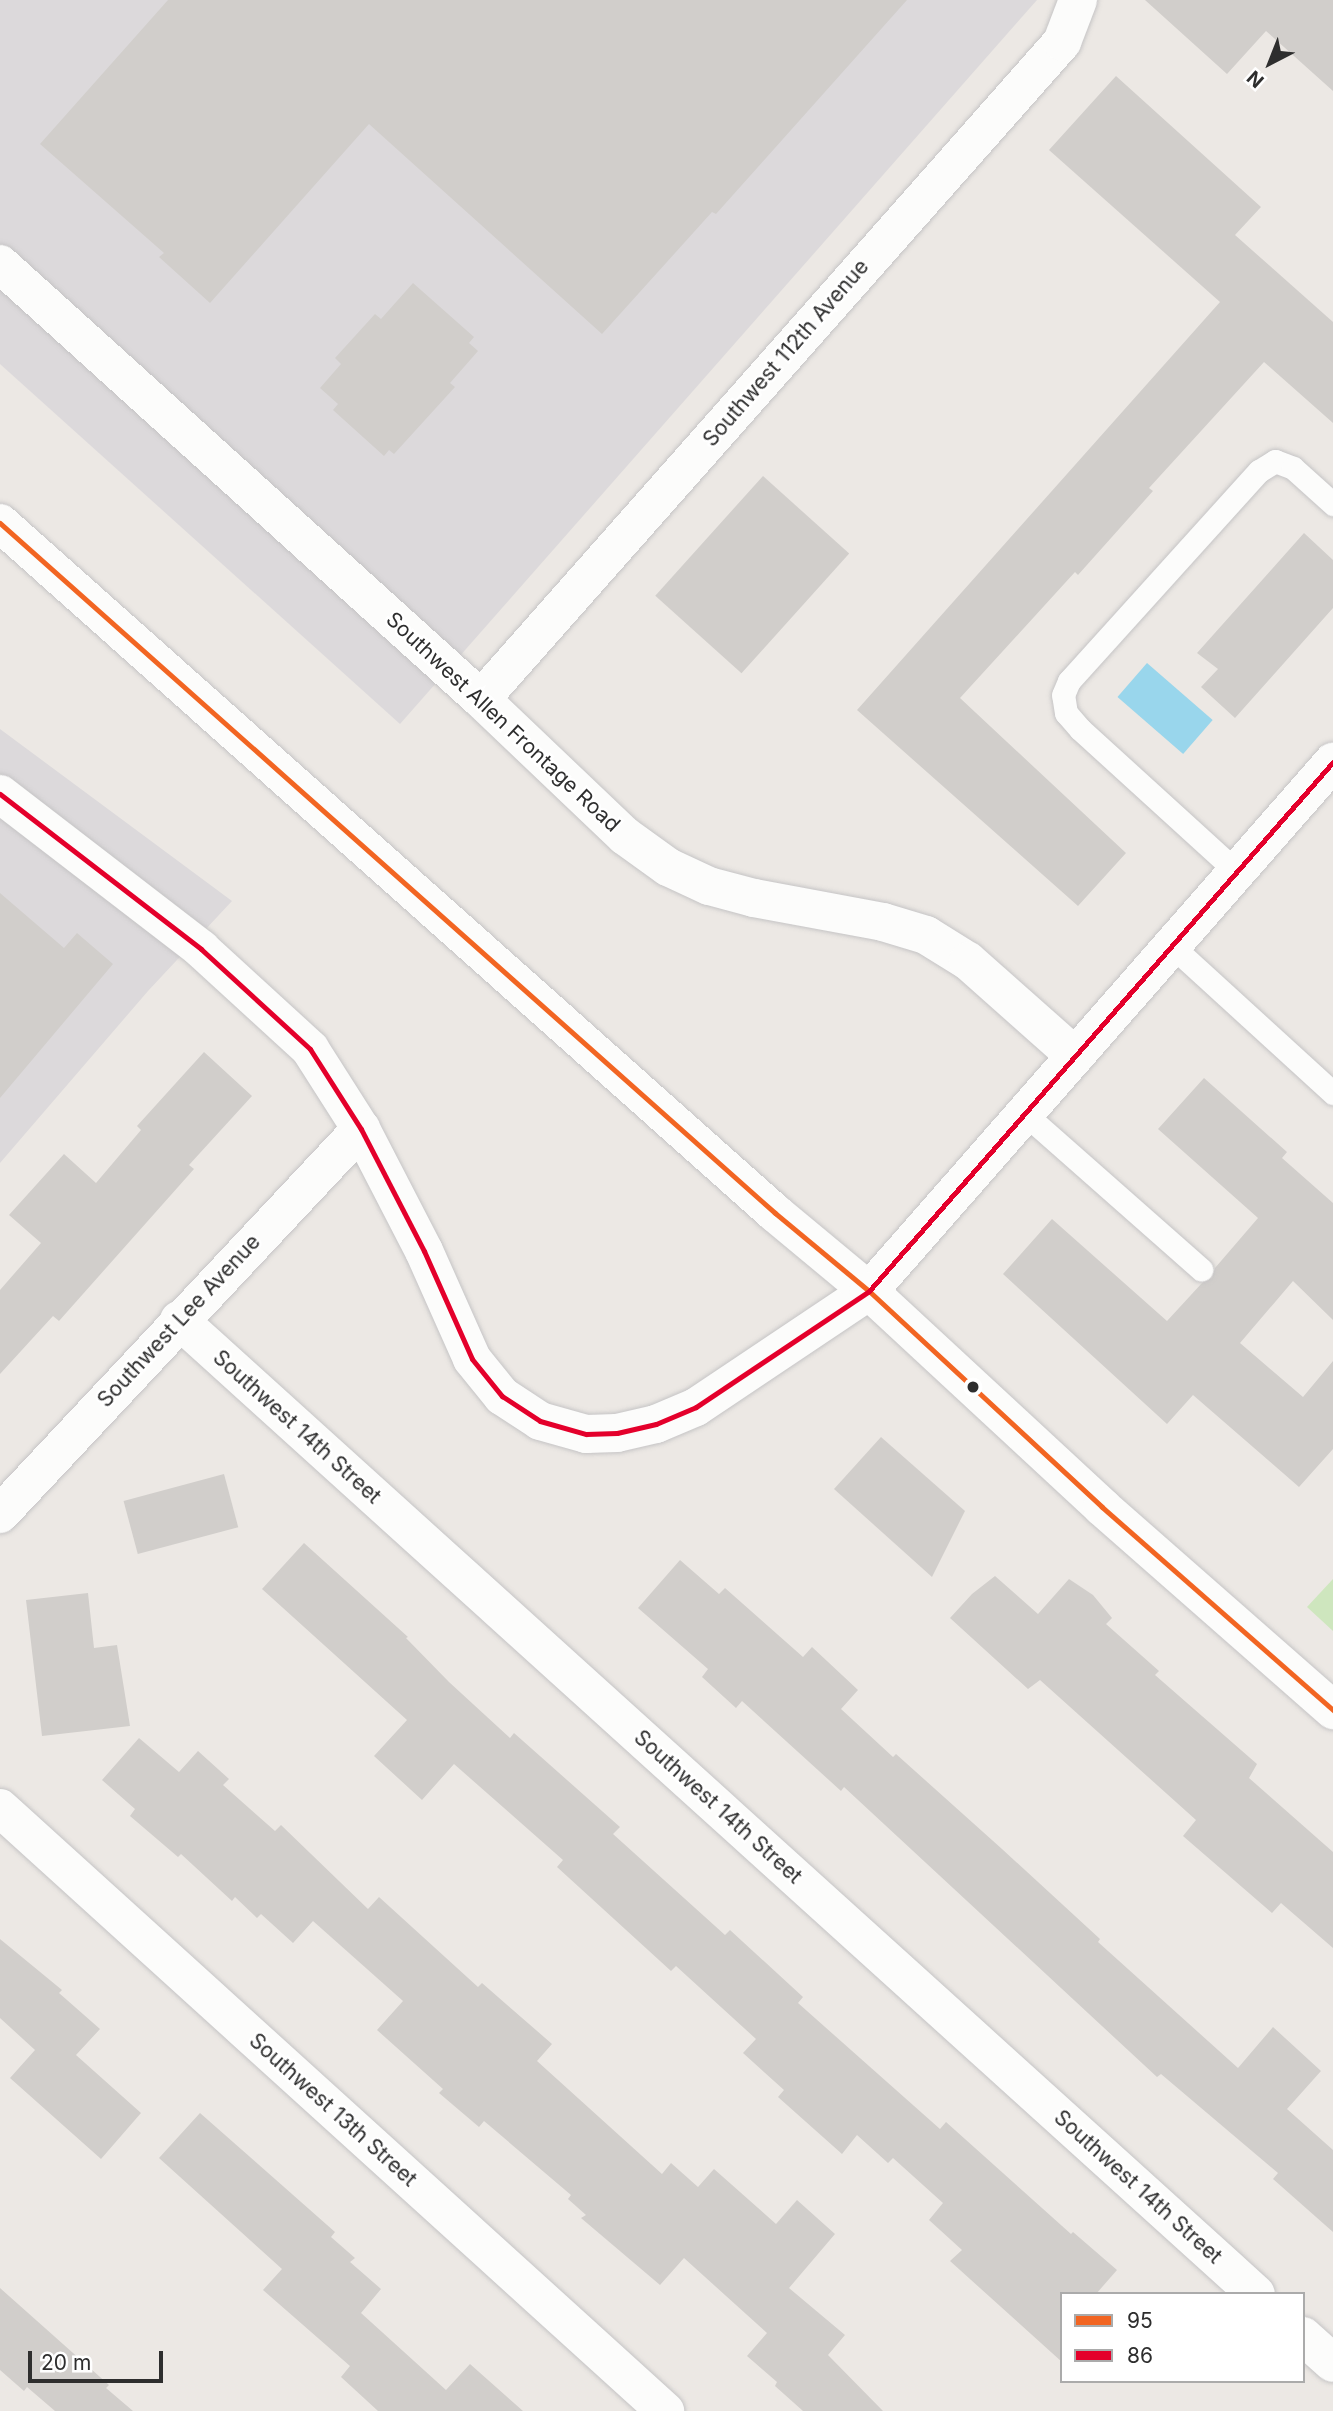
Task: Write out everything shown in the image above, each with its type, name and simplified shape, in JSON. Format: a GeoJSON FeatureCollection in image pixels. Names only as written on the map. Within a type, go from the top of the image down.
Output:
{"type":"FeatureCollection","features":[{"type":"Feature","properties":{"kind":"street","name":"Southwest 112th Avenue"},"geometry":{"type":"LineString","coordinates":[[481,699],[1062,42],[1078,0]]}},
{"type":"Feature","properties":{"kind":"street","name":"Southwest Allen Frontage Road"},"geometry":{"type":"LineString","coordinates":[[0,264],[481,699],[625,836],[667,867],[709,886],[754,898],[883,922],[926,935],[968,961],[1075,1056]]}},
{"type":"Feature","properties":{"kind":"street"},"geometry":{"type":"LineString","coordinates":[[0,523],[755,1195],[869,1291],[1102,1507],[1333,1710]]}},
{"type":"Feature","properties":{"kind":"street"},"geometry":{"type":"LineString","coordinates":[[0,794],[201,949],[310,1049],[361,1129],[424,1251],[472,1359],[502,1396],[540,1421],[586,1434],[617,1433],[656,1424],[696,1407],[869,1291],[1333,762]]}},
{"type":"Feature","properties":{"kind":"street","name":"Southwest Lee Avenue"},"geometry":{"type":"LineString","coordinates":[[0,1514],[179,1320],[361,1129]]}},
{"type":"Feature","properties":{"kind":"street","name":"Southwest 14th Street"},"geometry":{"type":"LineString","coordinates":[[179,1320],[1254,2292]]}},
{"type":"Feature","properties":{"kind":"street","name":"Southwest 13th Street"},"geometry":{"type":"LineString","coordinates":[[0,1808],[666,2411]]}},
{"type":"Feature","properties":{"kind":"street"},"geometry":{"type":"LineString","coordinates":[[1305,2338],[1333,2363]]}},
{"type":"Feature","properties":{"kind":"lane"},"geometry":{"type":"LineString","coordinates":[[1237,872],[1080,729],[1066,713],[1063,695],[1069,681],[1259,471],[1275,461],[1293,468],[1333,504]]}},
{"type":"Feature","properties":{"kind":"lane"},"geometry":{"type":"LineString","coordinates":[[1172,946],[1333,1093]]}},
{"type":"Feature","properties":{"kind":"lane"},"geometry":{"type":"LineString","coordinates":[[1025,1114],[1201,1269]]}},
{"type":"Feature","properties":{"kind":"shaded area"},"geometry":{"type":"Polygon","coordinates":[[[0,0],[1037,0],[400,724],[0,364],[0,0]]]}},
{"type":"Feature","properties":{"kind":"shaded area"},"geometry":{"type":"Polygon","coordinates":[[[0,729],[232,901],[148,991],[0,1163],[0,729]]]}},
{"type":"Feature","properties":{"kind":"green space"},"geometry":{"type":"Polygon","coordinates":[[[1333,1579],[1333,1631],[1307,1607],[1333,1579]]]}},
{"type":"Feature","properties":{"kind":"water"},"geometry":{"type":"Polygon","coordinates":[[[1147,663],[1213,720],[1183,754],[1117,697],[1147,663]]]}},
{"type":"Feature","properties":{"kind":"building"},"geometry":{"type":"Polygon","coordinates":[[[168,0],[907,0],[716,214],[712,212],[602,334],[369,124],[210,303],[159,257],[164,253],[40,144],[168,0]]]}},
{"type":"Feature","properties":{"kind":"building"},"geometry":{"type":"Polygon","coordinates":[[[1145,0],[1333,0],[1333,91],[1266,31],[1227,74],[1145,0]]]}},
{"type":"Feature","properties":{"kind":"building"},"geometry":{"type":"Polygon","coordinates":[[[1116,76],[1261,207],[1235,235],[1333,322],[1333,423],[1264,362],[1149,488],[1153,491],[1078,575],[1075,572],[960,698],[1126,853],[1078,906],[857,710],[1220,302],[1049,150],[1116,76]]]}},
{"type":"Feature","properties":{"kind":"building"},"geometry":{"type":"Polygon","coordinates":[[[413,283],[474,337],[469,343],[478,351],[450,383],[455,387],[394,454],[389,450],[384,456],[333,410],[338,404],[320,388],[341,364],[335,358],[375,314],[381,319],[413,283]]]}},
{"type":"Feature","properties":{"kind":"building"},"geometry":{"type":"Polygon","coordinates":[[[763,476],[849,554],[741,673],[655,596],[763,476]]]}},
{"type":"Feature","properties":{"kind":"building"},"geometry":{"type":"Polygon","coordinates":[[[1304,533],[1333,560],[1333,608],[1235,718],[1201,687],[1218,669],[1197,653],[1304,533]]]}},
{"type":"Feature","properties":{"kind":"building"},"geometry":{"type":"Polygon","coordinates":[[[0,893],[64,948],[77,933],[113,964],[0,1098],[0,893]]]}},
{"type":"Feature","properties":{"kind":"building"},"geometry":{"type":"Polygon","coordinates":[[[204,1052],[252,1096],[189,1165],[194,1169],[59,1321],[53,1316],[0,1374],[0,1290],[41,1243],[9,1215],[64,1154],[96,1183],[141,1130],[137,1126],[204,1052]]]}},
{"type":"Feature","properties":{"kind":"building"},"geometry":{"type":"Polygon","coordinates":[[[1204,1078],[1287,1152],[1282,1158],[1333,1203],[1333,1320],[1293,1281],[1240,1343],[1303,1397],[1333,1361],[1333,1449],[1299,1487],[1193,1395],[1167,1424],[1003,1274],[1052,1219],[1167,1321],[1202,1283],[1212,1278],[1215,1268],[1258,1218],[1158,1129],[1204,1078]]]}},
{"type":"Feature","properties":{"kind":"building"},"geometry":{"type":"Polygon","coordinates":[[[881,1437],[965,1511],[932,1577],[834,1489],[881,1437]]]}},
{"type":"Feature","properties":{"kind":"building"},"geometry":{"type":"Polygon","coordinates":[[[224,1474],[238,1527],[138,1554],[124,1501],[224,1474]]]}},
{"type":"Feature","properties":{"kind":"building"},"geometry":{"type":"Polygon","coordinates":[[[304,1543],[408,1637],[406,1638],[449,1682],[510,1738],[514,1733],[620,1827],[613,1834],[725,1935],[730,1930],[803,1997],[798,2003],[940,2129],[946,2122],[1071,2234],[1073,2232],[1117,2270],[1098,2292],[1060,2292],[1060,2360],[950,2261],[962,2250],[929,2220],[943,2203],[893,2158],[888,2163],[857,2135],[842,2154],[778,2097],[784,2090],[743,2053],[756,2039],[676,1966],[671,1971],[557,1867],[563,1860],[454,1764],[422,1800],[374,1756],[407,1720],[262,1589],[304,1543]]]}},
{"type":"Feature","properties":{"kind":"building"},"geometry":{"type":"Polygon","coordinates":[[[680,1560],[719,1594],[725,1588],[803,1657],[812,1647],[858,1690],[841,1709],[893,1757],[896,1754],[1002,1849],[1100,1939],[1098,1942],[1238,2068],[1273,2027],[1321,2071],[1287,2109],[1333,2150],[1333,2232],[1273,2179],[1278,2173],[1161,2074],[1157,2077],[844,1787],[841,1791],[742,1701],[736,1708],[702,1677],[708,1669],[638,1608],[680,1560]]]}},
{"type":"Feature","properties":{"kind":"building"},"geometry":{"type":"Polygon","coordinates":[[[995,1576],[1038,1614],[1069,1579],[1093,1595],[1112,1618],[1106,1624],[1159,1671],[1155,1675],[1257,1764],[1249,1778],[1333,1852],[1333,1948],[1281,1903],[1272,1913],[1183,1836],[1196,1820],[1040,1680],[1028,1689],[950,1618],[972,1594],[995,1576]]]}},
{"type":"Feature","properties":{"kind":"building"},"geometry":{"type":"Polygon","coordinates":[[[88,1593],[94,1648],[117,1645],[130,1726],[42,1736],[26,1600],[88,1593]]]}},
{"type":"Feature","properties":{"kind":"building"},"geometry":{"type":"Polygon","coordinates":[[[139,1738],[179,1772],[198,1751],[229,1779],[223,1785],[275,1831],[281,1825],[368,1909],[379,1897],[478,1987],[482,1983],[552,2044],[537,2061],[662,2174],[671,2163],[698,2187],[714,2169],[776,2224],[797,2200],[835,2234],[789,2288],[845,2335],[828,2355],[883,2411],[803,2411],[775,2386],[777,2382],[747,2356],[767,2333],[684,2258],[660,2285],[581,2218],[586,2215],[568,2199],[571,2195],[484,2121],[479,2127],[439,2093],[443,2089],[377,2030],[403,2001],[313,1921],[293,1943],[261,1914],[257,1918],[235,1897],[232,1901],[181,1854],[178,1857],[130,1816],[135,1809],[102,1780],[139,1738]]]}},
{"type":"Feature","properties":{"kind":"building"},"geometry":{"type":"Polygon","coordinates":[[[0,1939],[62,1990],[59,1993],[100,2029],[76,2055],[141,2113],[101,2159],[10,2078],[35,2050],[0,2018],[0,1939]]]}},
{"type":"Feature","properties":{"kind":"building"},"geometry":{"type":"Polygon","coordinates":[[[200,2113],[335,2232],[331,2237],[355,2258],[350,2262],[381,2289],[361,2313],[446,2390],[470,2364],[523,2411],[378,2411],[341,2377],[350,2366],[263,2290],[282,2269],[159,2158],[200,2113]]]}},
{"type":"Feature","properties":{"kind":"building"},"geometry":{"type":"Polygon","coordinates":[[[0,2288],[109,2385],[106,2388],[133,2411],[55,2411],[27,2387],[24,2391],[0,2370],[0,2288]]]}},
{"type":"Feature","properties":{"kind":"transit line","name":"95"},"geometry":{"type":"LineString","coordinates":[[0,523],[775,1213],[869,1291],[1102,1507],[1333,1710]]}},
{"type":"Feature","properties":{"kind":"transit line","name":"86"},"geometry":{"type":"LineString","coordinates":[[0,794],[201,949],[310,1049],[361,1129],[424,1251],[472,1359],[502,1396],[540,1421],[586,1434],[617,1433],[656,1424],[696,1407],[869,1291],[1333,762]]}}]}
